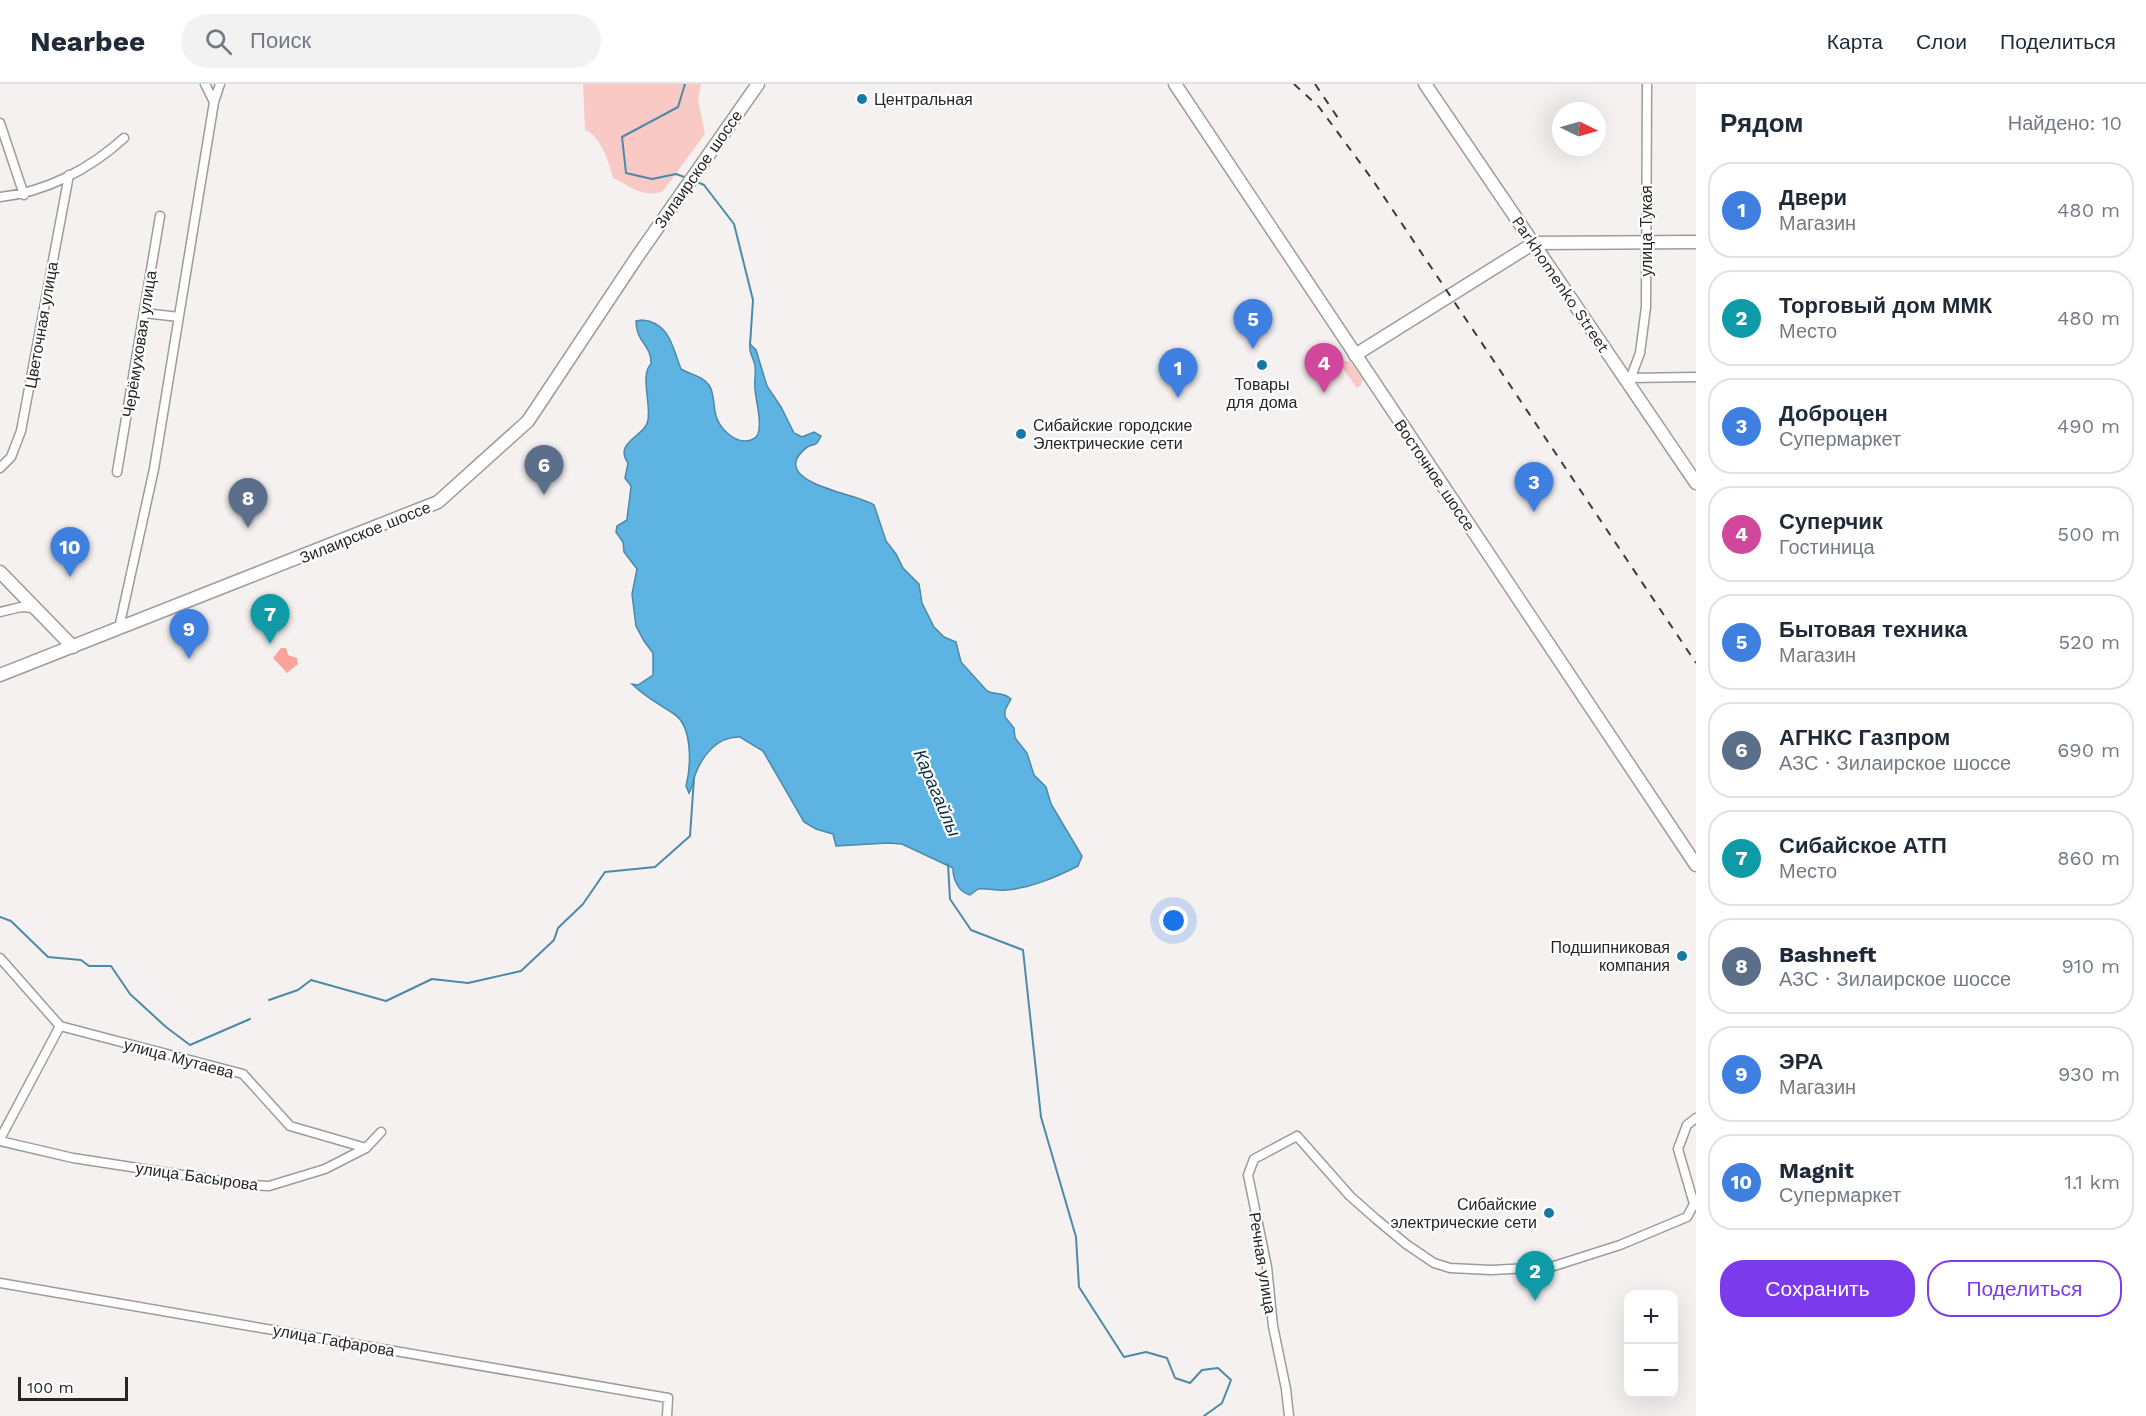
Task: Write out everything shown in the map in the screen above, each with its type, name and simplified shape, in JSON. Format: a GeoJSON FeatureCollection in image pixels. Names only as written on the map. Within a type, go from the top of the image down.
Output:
{"type":"FeatureCollection","features":[{"type":"Feature","properties":{"kind":"main road","name":"Зилаирское шоссе"},"geometry":{"type":"LineString","coordinates":[[0,675],[438,502],[528,421],[643,249],[758,84]]}},
{"type":"Feature","properties":{"kind":"main road","name":"Восточное шоссе"},"geometry":{"type":"LineString","coordinates":[[1175,84],[1696,865]]}},
{"type":"Feature","properties":{"kind":"main road","name":"Parkhomenko Street"},"geometry":{"type":"LineString","coordinates":[[1425,84],[1628,378],[1696,483]]}},
{"type":"Feature","properties":{"kind":"main road"},"geometry":{"type":"LineString","coordinates":[[1355,355],[1534,243],[1696,242]]}},
{"type":"Feature","properties":{"kind":"main road"},"geometry":{"type":"LineString","coordinates":[[0,572],[73,647]]}},
{"type":"Feature","properties":{"kind":"street"},"geometry":{"type":"LineString","coordinates":[[205,84],[214,102]]}},
{"type":"Feature","properties":{"kind":"street"},"geometry":{"type":"LineString","coordinates":[[119,628],[153,469],[214,102],[220,84]]}},
{"type":"Feature","properties":{"kind":"street","name":"улица Тукая"},"geometry":{"type":"LineString","coordinates":[[1628,378],[1640,353],[1644,328],[1647,84]]}},
{"type":"Feature","properties":{"kind":"street"},"geometry":{"type":"LineString","coordinates":[[0,123],[24,195]]}},
{"type":"Feature","properties":{"kind":"street"},"geometry":{"type":"LineString","coordinates":[[0,197],[24,195],[69,176],[108,152],[124,138]]}},
{"type":"Feature","properties":{"kind":"street","name":"Цветочная улица"},"geometry":{"type":"LineString","coordinates":[[0,468],[11,457],[21,431],[69,176]]}},
{"type":"Feature","properties":{"kind":"street","name":"Черёмуховая улица"},"geometry":{"type":"LineString","coordinates":[[117,472],[160,216]]}},
{"type":"Feature","properties":{"kind":"street"},"geometry":{"type":"LineString","coordinates":[[144,313],[179,317]]}},
{"type":"Feature","properties":{"kind":"street"},"geometry":{"type":"LineString","coordinates":[[1628,378],[1696,377]]}},
{"type":"Feature","properties":{"kind":"street"},"geometry":{"type":"LineString","coordinates":[[0,612],[21,607],[37,608]]}},
{"type":"Feature","properties":{"kind":"street"},"geometry":{"type":"LineString","coordinates":[[0,958],[60,1026],[0,1140]]}},
{"type":"Feature","properties":{"kind":"street","name":"улица Мутаева"},"geometry":{"type":"LineString","coordinates":[[60,1026],[243,1074],[290,1126],[366,1148]]}},
{"type":"Feature","properties":{"kind":"street","name":"Речная улица"},"geometry":{"type":"LineString","coordinates":[[1289,1416],[1273,1326],[1267,1267],[1248,1175],[1254,1159],[1297,1136],[1350,1196],[1406,1244],[1434,1263],[1450,1268],[1491,1270],[1551,1267],[1620,1245],[1687,1217],[1694,1204],[1678,1149],[1687,1125],[1696,1118]]}},
{"type":"Feature","properties":{"kind":"street","name":"улица Басырова"},"geometry":{"type":"LineString","coordinates":[[0,1140],[73,1158],[248,1185],[269,1186],[325,1169],[366,1148],[381,1132]]}},
{"type":"Feature","properties":{"kind":"street","name":"улица Гафарова"},"geometry":{"type":"LineString","coordinates":[[0,1282],[668,1398],[668,1416]]}},
{"type":"Feature","properties":{"kind":"shaded area"},"geometry":{"type":"Polygon","coordinates":[[[583,84],[701,84],[698,100],[705,134],[663,191],[643,193],[613,178],[600,144],[591,133],[585,130],[583,84]]]}},
{"type":"Feature","properties":{"kind":"shaded area"},"geometry":{"type":"Polygon","coordinates":[[[1350,361],[1363,379],[1357,388],[1339,363],[1350,361]]]}},
{"type":"Feature","properties":{"kind":"shaded area"},"geometry":{"type":"Polygon","coordinates":[[[281,648],[286,648],[288,655],[297,658],[298,664],[287,673],[273,658],[281,648]]]}},
{"type":"Feature","properties":{"kind":"water"},"geometry":{"type":"Polygon","coordinates":[[[636,321],[651,322],[665,331],[673,345],[681,369],[699,377],[709,385],[718,421],[725,431],[734,438],[745,441],[755,438],[759,430],[755,366],[750,344],[756,350],[767,386],[794,433],[802,437],[814,432],[821,436],[817,443],[801,452],[796,461],[797,470],[814,483],[874,505],[886,541],[903,568],[919,584],[922,603],[934,627],[944,637],[956,642],[961,662],[987,691],[1005,695],[1011,699],[1005,710],[1005,717],[1014,728],[1015,738],[1027,753],[1034,775],[1046,787],[1051,804],[1082,856],[1078,866],[1025,887],[1003,890],[978,889],[970,895],[962,891],[957,884],[953,868],[902,844],[836,846],[833,834],[816,829],[804,822],[763,751],[740,737],[724,740],[706,754],[689,793],[686,786],[689,747],[685,728],[674,714],[632,684],[638,685],[653,675],[653,653],[636,626],[632,594],[637,569],[624,552],[623,542],[616,532],[617,526],[627,520],[631,490],[625,478],[628,463],[624,456],[625,450],[627,444],[646,426],[649,413],[646,375],[651,358],[638,334],[636,321]]]}},
{"type":"Feature","properties":{"kind":"waterway","name":"Карагайлы"},"geometry":{"type":"LineString","coordinates":[[685,84],[678,107],[622,137],[626,173],[652,179],[676,174],[687,178]]}},
{"type":"Feature","properties":{"kind":"waterway","name":"Карагайлы"},"geometry":{"type":"LineString","coordinates":[[695,181],[704,185],[734,224],[753,300],[750,345]]}},
{"type":"Feature","properties":{"kind":"waterway"},"geometry":{"type":"LineString","coordinates":[[269,1000],[298,990],[311,980],[386,1001],[432,979],[468,983],[521,971],[554,940],[558,928],[583,904],[605,872],[655,867],[690,836],[694,778]]}},
{"type":"Feature","properties":{"kind":"waterway","name":"Карагайлы"},"geometry":{"type":"LineString","coordinates":[[948,864],[950,899],[971,930],[1023,950],[1041,1117],[1076,1237],[1079,1287],[1124,1357],[1146,1352],[1167,1358],[1175,1378],[1190,1383],[1202,1370],[1218,1368],[1231,1380],[1222,1403],[1204,1416]]}},
{"type":"Feature","properties":{"kind":"waterway"},"geometry":{"type":"LineString","coordinates":[[0,917],[11,921],[48,957],[81,960],[89,966],[111,966],[130,994],[166,1027],[190,1045],[250,1019]]}},
{"type":"Feature","properties":{"kind":"railway"},"geometry":{"type":"LineString","coordinates":[[1294,84],[1319,107],[1372,179],[1696,663]]}},
{"type":"Feature","properties":{"kind":"railway"},"geometry":{"type":"LineString","coordinates":[[1315,84],[1340,121]]}},
{"type":"Feature","properties":{"kind":"place","name":"Центральная"},"geometry":{"type":"Point","coordinates":[862,99]}},
{"type":"Feature","properties":{"kind":"place","name":"Бытовая техника"},"geometry":{"type":"Point","coordinates":[1253,349]}},
{"type":"Feature","properties":{"kind":"place","name":"Товары для дома"},"geometry":{"type":"Point","coordinates":[1262,365]}},
{"type":"Feature","properties":{"kind":"place","name":"Суперчик"},"geometry":{"type":"Point","coordinates":[1324,393]}},
{"type":"Feature","properties":{"kind":"place","name":"Двери"},"geometry":{"type":"Point","coordinates":[1178,398]}},
{"type":"Feature","properties":{"kind":"place","name":"Сибайские городские Электрические сети"},"geometry":{"type":"Point","coordinates":[1021,434]}},
{"type":"Feature","properties":{"kind":"place","name":"АГНКС Газпром"},"geometry":{"type":"Point","coordinates":[544,495]}},
{"type":"Feature","properties":{"kind":"place","name":"Доброцен"},"geometry":{"type":"Point","coordinates":[1534,512]}},
{"type":"Feature","properties":{"kind":"place","name":"Bashneft"},"geometry":{"type":"Point","coordinates":[248,528]}},
{"type":"Feature","properties":{"kind":"place","name":"Magnit"},"geometry":{"type":"Point","coordinates":[70,577]}},
{"type":"Feature","properties":{"kind":"place","name":"Сибайское АТП"},"geometry":{"type":"Point","coordinates":[270,644]}},
{"type":"Feature","properties":{"kind":"place","name":"ЭРА"},"geometry":{"type":"Point","coordinates":[189,659]}},
{"type":"Feature","properties":{"kind":"place","name":"Подшипниковая компания"},"geometry":{"type":"Point","coordinates":[1682,956]}},
{"type":"Feature","properties":{"kind":"place","name":"Сибайские электрические сети"},"geometry":{"type":"Point","coordinates":[1549,1213]}},
{"type":"Feature","properties":{"kind":"place","name":"Торговый дом ММК"},"geometry":{"type":"Point","coordinates":[1535,1301]}}]}
